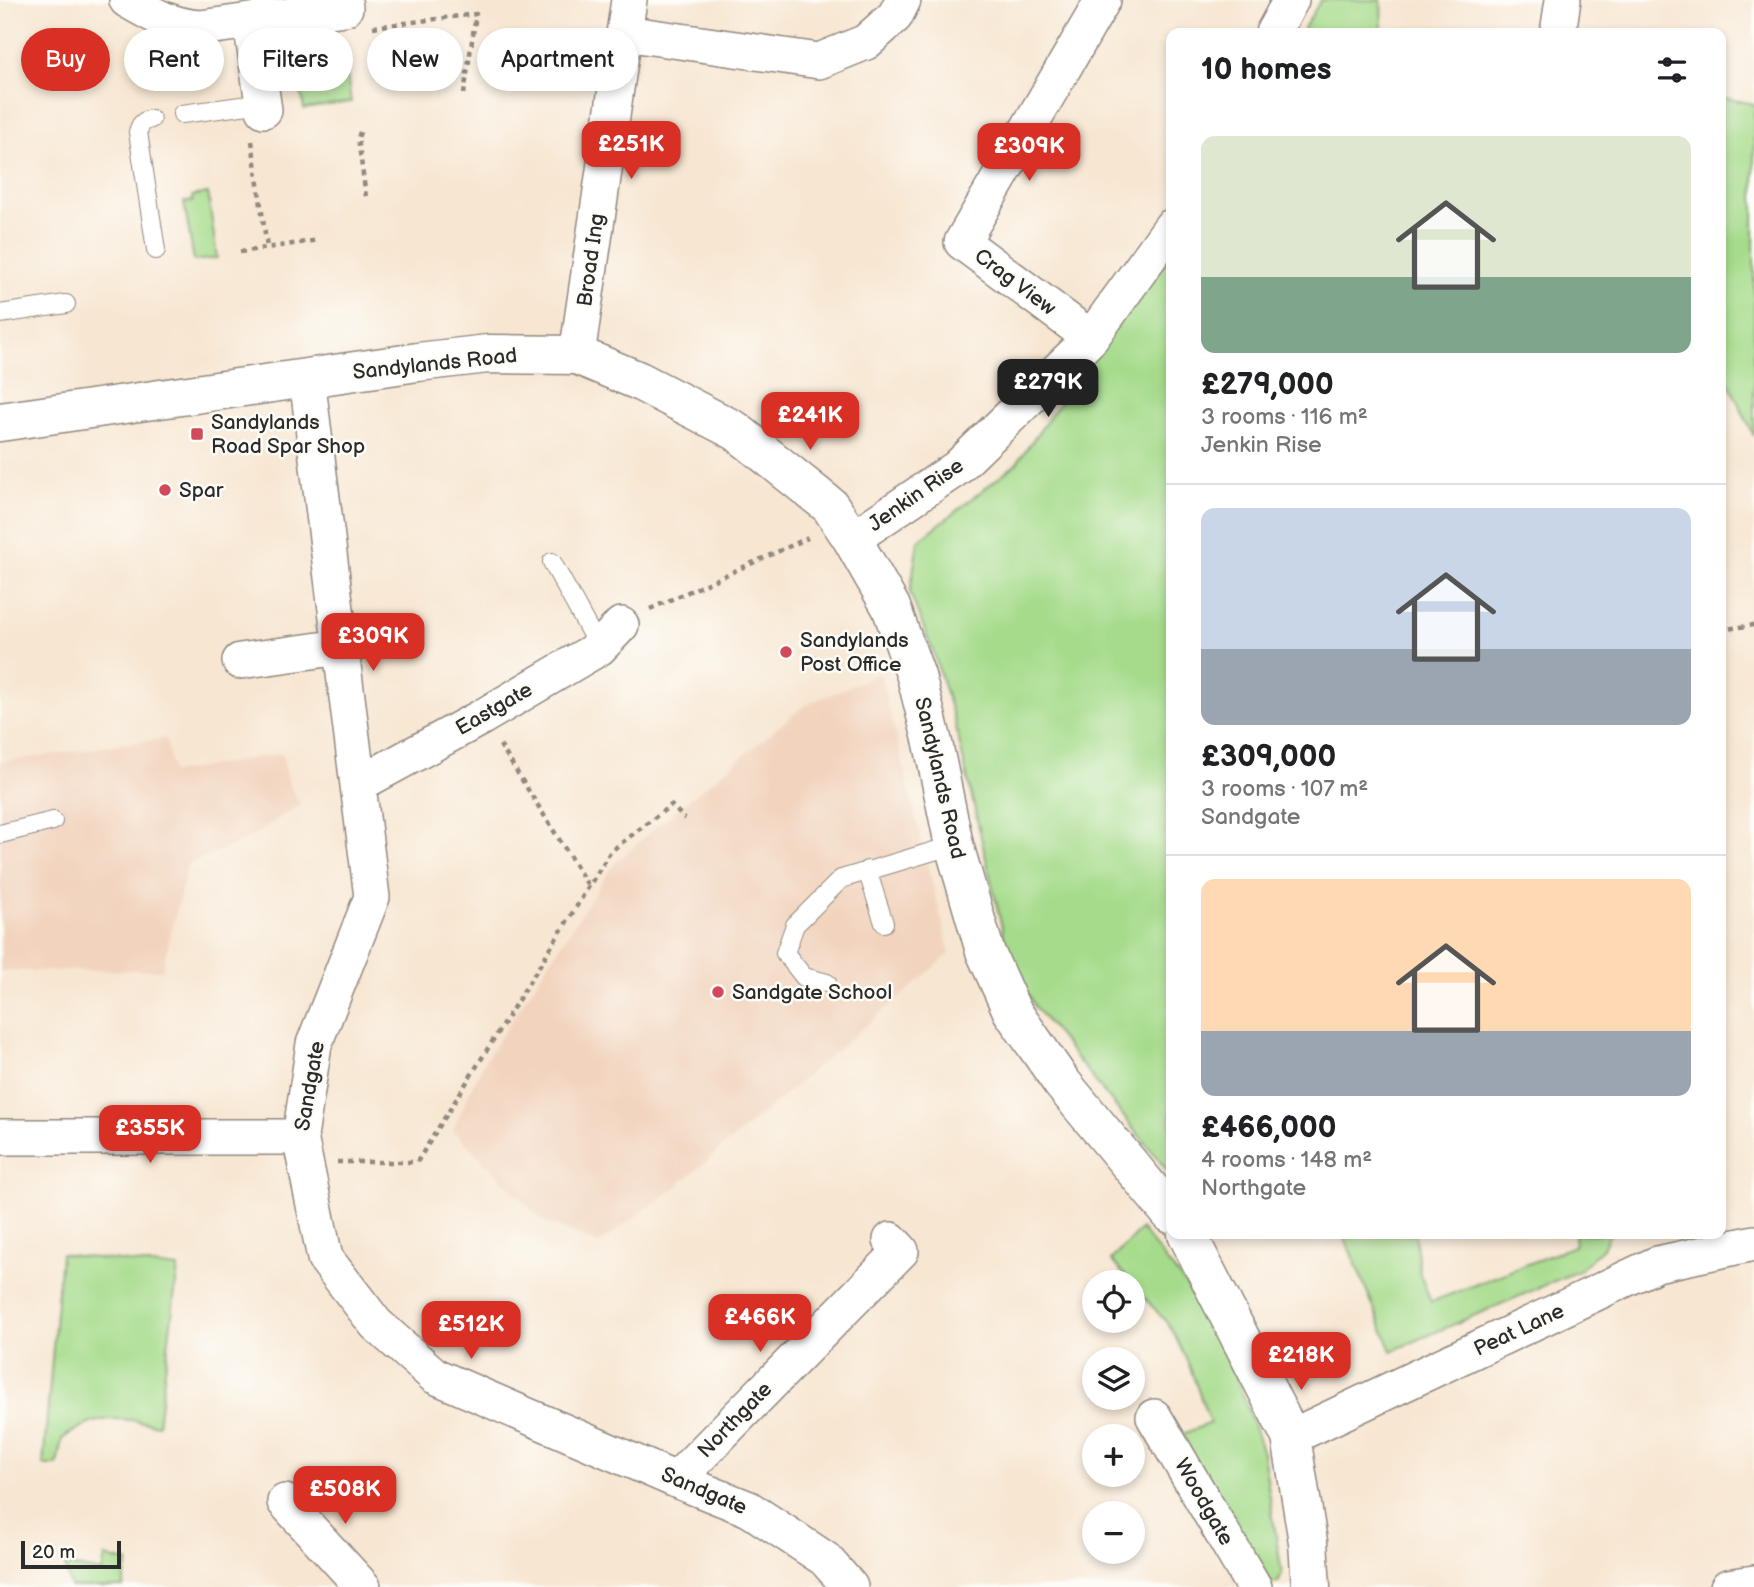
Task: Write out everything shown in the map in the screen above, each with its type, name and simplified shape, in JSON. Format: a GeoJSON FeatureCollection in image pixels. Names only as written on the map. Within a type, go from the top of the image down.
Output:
{"type":"FeatureCollection","features":[{"type":"Feature","properties":{"kind":"street"},"geometry":{"type":"LineString","coordinates":[[127,0],[159,19],[181,27],[200,28],[345,8],[344,0]]}},
{"type":"Feature","properties":{"kind":"street"},"geometry":{"type":"LineString","coordinates":[[627,16],[819,61],[866,42],[895,16],[903,0]]}},
{"type":"Feature","properties":{"kind":"street","name":"Crag View"},"geometry":{"type":"LineString","coordinates":[[1091,338],[962,242],[1103,0]]}},
{"type":"Feature","properties":{"kind":"street"},"geometry":{"type":"LineString","coordinates":[[1276,28],[1291,0]]}},
{"type":"Feature","properties":{"kind":"street"},"geometry":{"type":"LineString","coordinates":[[1559,28],[1563,0]]}},
{"type":"Feature","properties":{"kind":"street","name":"Broad Ing"},"geometry":{"type":"LineString","coordinates":[[577,355],[627,16]]}},
{"type":"Feature","properties":{"kind":"street"},"geometry":{"type":"LineString","coordinates":[[251,22],[259,115]]}},
{"type":"Feature","properties":{"kind":"street","name":"Jenkin Rise"},"geometry":{"type":"LineString","coordinates":[[852,539],[957,468],[1091,338],[1166,234]]}},
{"type":"Feature","properties":{"kind":"street","name":"Sandylands Road"},"geometry":{"type":"LineString","coordinates":[[0,422],[488,354],[577,355],[639,381],[736,431],[830,506],[891,607],[916,676],[954,845],[985,951],[1012,1011],[1062,1083],[1166,1208]]}},
{"type":"Feature","properties":{"kind":"street","name":"Sandgate"},"geometry":{"type":"LineString","coordinates":[[307,378],[372,897],[314,1044],[302,1149],[325,1258],[376,1324],[435,1376],[749,1509],[825,1559],[850,1587]]}},
{"type":"Feature","properties":{"kind":"street","name":"Eastgate"},"geometry":{"type":"LineString","coordinates":[[359,784],[482,716],[610,637]]}},
{"type":"Feature","properties":{"kind":"street"},"geometry":{"type":"LineString","coordinates":[[240,661],[341,647]]}},
{"type":"Feature","properties":{"kind":"street"},"geometry":{"type":"LineString","coordinates":[[0,1137],[302,1149]]}},
{"type":"Feature","properties":{"kind":"street"},"geometry":{"type":"LineString","coordinates":[[1190,1239],[1291,1437],[1308,1542],[1311,1587]]}},
{"type":"Feature","properties":{"kind":"street","name":"Northgate"},"geometry":{"type":"LineString","coordinates":[[676,1480],[901,1251],[891,1240]]}},
{"type":"Feature","properties":{"kind":"street","name":"Peat Lane"},"geometry":{"type":"LineString","coordinates":[[1291,1437],[1654,1249],[1754,1243]]}},
{"type":"Feature","properties":{"kind":"street","name":"Woodgate"},"geometry":{"type":"LineString","coordinates":[[1154,1417],[1254,1587]]}},
{"type":"Feature","properties":{"kind":"street"},"geometry":{"type":"LineString","coordinates":[[285,1502],[363,1587]]}},
{"type":"Feature","properties":{"kind":"street"},"geometry":{"type":"LineString","coordinates":[[1728,1587],[1754,1583]]}},
{"type":"Feature","properties":{"kind":"lane"},"geometry":{"type":"LineString","coordinates":[[182,114],[259,115]]}},
{"type":"Feature","properties":{"kind":"lane"},"geometry":{"type":"LineString","coordinates":[[151,119],[144,120],[139,125],[138,132],[156,250]]}},
{"type":"Feature","properties":{"kind":"lane"},"geometry":{"type":"LineString","coordinates":[[0,314],[66,304]]}},
{"type":"Feature","properties":{"kind":"lane"},"geometry":{"type":"LineString","coordinates":[[552,562],[610,637]]}},
{"type":"Feature","properties":{"kind":"lane"},"geometry":{"type":"LineString","coordinates":[[0,834],[53,821]]}},
{"type":"Feature","properties":{"kind":"lane"},"geometry":{"type":"LineString","coordinates":[[827,983],[804,977],[785,953],[794,925],[841,879],[954,845]]}},
{"type":"Feature","properties":{"kind":"lane"},"geometry":{"type":"LineString","coordinates":[[867,870],[884,923]]}},
{"type":"Feature","properties":{"kind":"path"},"geometry":{"type":"LineString","coordinates":[[369,27],[476,14],[464,94]]}},
{"type":"Feature","properties":{"kind":"path"},"geometry":{"type":"LineString","coordinates":[[259,115],[267,248]]}},
{"type":"Feature","properties":{"kind":"path"},"geometry":{"type":"LineString","coordinates":[[360,132],[358,138],[366,197]]}},
{"type":"Feature","properties":{"kind":"path"},"geometry":{"type":"LineString","coordinates":[[240,252],[319,240]]}},
{"type":"Feature","properties":{"kind":"path"},"geometry":{"type":"LineString","coordinates":[[610,637],[666,601],[821,532],[811,522],[830,506]]}},
{"type":"Feature","properties":{"kind":"path"},"geometry":{"type":"LineString","coordinates":[[1726,630],[1754,625]]}},
{"type":"Feature","properties":{"kind":"path"},"geometry":{"type":"LineString","coordinates":[[482,716],[589,887]]}},
{"type":"Feature","properties":{"kind":"path"},"geometry":{"type":"LineString","coordinates":[[302,1149],[417,1162],[611,852],[671,805],[685,819]]}},
{"type":"Feature","properties":{"kind":"shaded area","name":"Sandgate School"},"geometry":{"type":"Polygon","coordinates":[[[880,673],[950,954],[677,1186],[599,1244],[543,1221],[453,1130],[481,1067],[613,865],[804,706],[880,673]]]}},
{"type":"Feature","properties":{"kind":"shaded area"},"geometry":{"type":"Polygon","coordinates":[[[166,738],[172,773],[282,753],[288,782],[300,804],[249,838],[188,864],[162,970],[0,971],[0,762],[166,738]]]}},
{"type":"Feature","properties":{"kind":"green space"},"geometry":{"type":"Polygon","coordinates":[[[1321,0],[1381,0],[1382,28],[1304,28],[1321,0]]]}},
{"type":"Feature","properties":{"kind":"green space"},"geometry":{"type":"Polygon","coordinates":[[[301,91],[349,91],[351,102],[304,109],[301,91]]]}},
{"type":"Feature","properties":{"kind":"green space"},"geometry":{"type":"Polygon","coordinates":[[[1726,98],[1754,104],[1754,436],[1726,378],[1726,98]]]}},
{"type":"Feature","properties":{"kind":"green space"},"geometry":{"type":"Polygon","coordinates":[[[208,193],[217,258],[194,261],[184,202],[193,201],[192,196],[208,193]]]}},
{"type":"Feature","properties":{"kind":"green space"},"geometry":{"type":"Polygon","coordinates":[[[1166,254],[1166,1169],[1035,1007],[1007,950],[954,719],[934,654],[910,593],[918,541],[1016,464],[1166,254]]]}},
{"type":"Feature","properties":{"kind":"green space"},"geometry":{"type":"Polygon","coordinates":[[[1141,1229],[1193,1294],[1238,1381],[1263,1453],[1282,1574],[1278,1583],[1268,1583],[1180,1435],[1210,1423],[1189,1365],[1170,1326],[1145,1298],[1145,1270],[1120,1270],[1111,1260],[1141,1229]]]}},
{"type":"Feature","properties":{"kind":"green space"},"geometry":{"type":"Polygon","coordinates":[[[1345,1239],[1416,1239],[1420,1274],[1431,1302],[1574,1246],[1575,1239],[1608,1239],[1603,1248],[1578,1271],[1392,1351],[1345,1239]]]}},
{"type":"Feature","properties":{"kind":"green space"},"geometry":{"type":"Polygon","coordinates":[[[61,1254],[178,1268],[158,1425],[119,1419],[97,1421],[62,1439],[57,1465],[43,1465],[61,1254]]]}},
{"type":"Feature","properties":{"kind":"green space"},"geometry":{"type":"Polygon","coordinates":[[[105,1557],[128,1562],[123,1587],[70,1587],[65,1565],[102,1572],[105,1557]]]}},
{"type":"Feature","properties":{"kind":"place","name":"Sandylands Road Spar Shop"},"geometry":{"type":"Point","coordinates":[197,434]}},
{"type":"Feature","properties":{"kind":"place","name":"Spar"},"geometry":{"type":"Point","coordinates":[165,490]}},
{"type":"Feature","properties":{"kind":"place","name":"Sandylands Post Office"},"geometry":{"type":"Point","coordinates":[786,652]}},
{"type":"Feature","properties":{"kind":"place","name":"Sandgate School"},"geometry":{"type":"Point","coordinates":[718,992]}}]}
